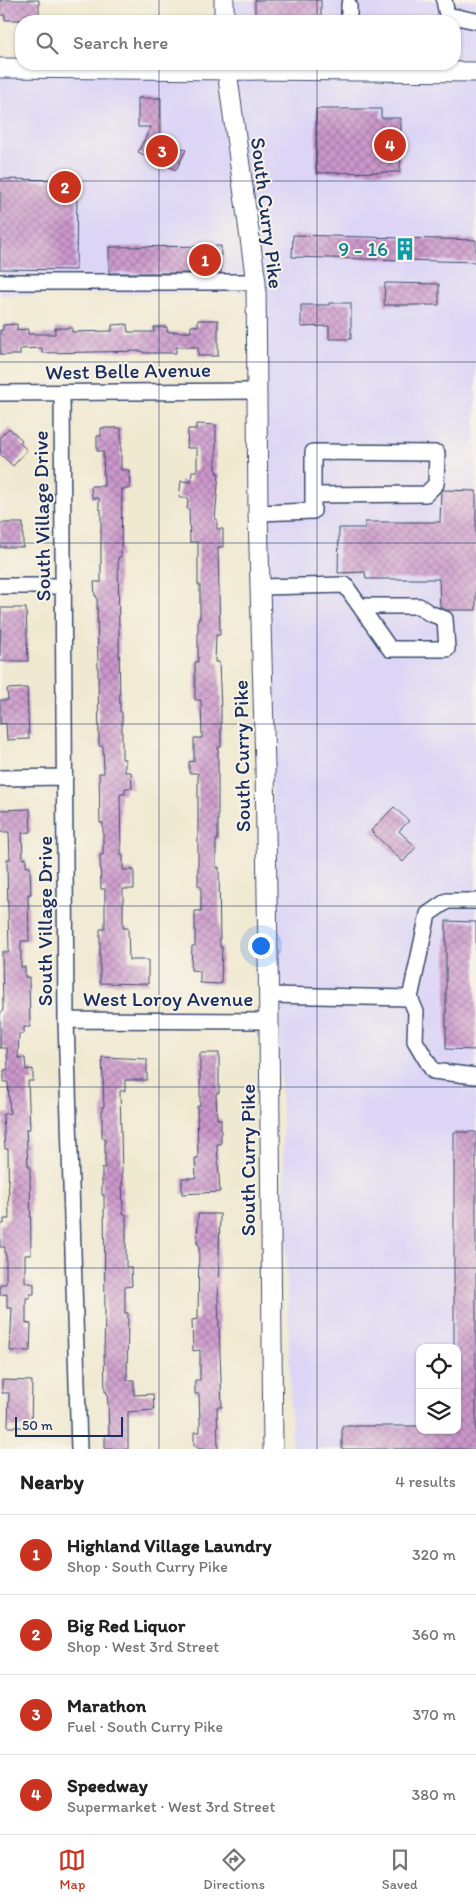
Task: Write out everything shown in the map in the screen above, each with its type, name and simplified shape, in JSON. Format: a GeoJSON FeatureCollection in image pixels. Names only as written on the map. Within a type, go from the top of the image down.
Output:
{"type":"FeatureCollection","features":[{"type":"Feature","properties":{"kind":"main road"},"geometry":{"type":"LineString","coordinates":[[224,0],[224,15]]}},
{"type":"Feature","properties":{"kind":"main road"},"geometry":{"type":"LineString","coordinates":[[0,68],[15,68]]}},
{"type":"Feature","properties":{"kind":"main road","name":"South Curry Pike"},"geometry":{"type":"LineString","coordinates":[[226,70],[256,282],[258,513],[266,768],[273,1449]]}},
{"type":"Feature","properties":{"kind":"main road"},"geometry":{"type":"LineString","coordinates":[[425,70],[476,72]]}},
{"type":"Feature","properties":{"kind":"street"},"geometry":{"type":"LineString","coordinates":[[444,0],[447,15]]}},
{"type":"Feature","properties":{"kind":"street"},"geometry":{"type":"LineString","coordinates":[[349,5],[349,15]]}},
{"type":"Feature","properties":{"kind":"street"},"geometry":{"type":"LineString","coordinates":[[461,18],[476,21]]}},
{"type":"Feature","properties":{"kind":"street"},"geometry":{"type":"LineString","coordinates":[[0,282],[256,282]]}},
{"type":"Feature","properties":{"kind":"street","name":"West Belle Avenue"},"geometry":{"type":"LineString","coordinates":[[0,393],[256,391]]}},
{"type":"Feature","properties":{"kind":"street","name":"South Village Drive"},"geometry":{"type":"LineString","coordinates":[[62,393],[66,1020],[79,1449]]}},
{"type":"Feature","properties":{"kind":"street"},"geometry":{"type":"LineString","coordinates":[[258,513],[313,512],[313,495],[313,452],[437,453],[436,484],[426,494],[313,495]]}},
{"type":"Feature","properties":{"kind":"street"},"geometry":{"type":"LineString","coordinates":[[0,586],[64,586]]}},
{"type":"Feature","properties":{"kind":"street"},"geometry":{"type":"LineString","coordinates":[[261,587],[345,586],[390,649],[447,649],[445,619],[429,613],[419,606],[360,606]]}},
{"type":"Feature","properties":{"kind":"street"},"geometry":{"type":"LineString","coordinates":[[0,778],[65,777]]}},
{"type":"Feature","properties":{"kind":"street"},"geometry":{"type":"LineString","coordinates":[[476,902],[446,901],[428,914],[410,998],[416,1012],[415,1041],[433,1071],[476,1076]]}},
{"type":"Feature","properties":{"kind":"street"},"geometry":{"type":"LineString","coordinates":[[269,996],[410,998]]}},
{"type":"Feature","properties":{"kind":"street","name":"West Loroy Avenue"},"geometry":{"type":"LineString","coordinates":[[66,1020],[269,1021]]}},
{"type":"Feature","properties":{"kind":"shaded area"},"geometry":{"type":"Polygon","coordinates":[[[226,0],[476,0],[476,1449],[292,1449],[270,719],[250,292],[0,295],[0,72],[114,70],[461,70],[461,15],[226,15],[226,0]]]}},
{"type":"Feature","properties":{"kind":"building"},"geometry":{"type":"Polygon","coordinates":[[[0,0],[39,0],[39,15],[15,15],[15,20],[5,20],[5,15],[0,15],[0,0]]]}},
{"type":"Feature","properties":{"kind":"building"},"geometry":{"type":"Polygon","coordinates":[[[255,0],[321,0],[321,15],[255,15],[255,0]]]}},
{"type":"Feature","properties":{"kind":"building"},"geometry":{"type":"Polygon","coordinates":[[[138,98],[161,98],[161,137],[186,150],[176,170],[138,152],[151,127],[138,127],[138,98]]]}},
{"type":"Feature","properties":{"kind":"building"},"geometry":{"type":"Polygon","coordinates":[[[316,109],[381,109],[381,118],[401,118],[400,172],[316,173],[316,109]]]}},
{"type":"Feature","properties":{"kind":"building"},"geometry":{"type":"Polygon","coordinates":[[[0,179],[64,180],[64,186],[77,186],[76,270],[0,269],[0,179]]]}},
{"type":"Feature","properties":{"kind":"building"},"geometry":{"type":"Polygon","coordinates":[[[293,235],[476,240],[476,262],[292,257],[293,235]]]}},
{"type":"Feature","properties":{"kind":"building"},"geometry":{"type":"Polygon","coordinates":[[[221,246],[221,273],[109,273],[109,247],[221,246]]]}},
{"type":"Feature","properties":{"kind":"building"},"geometry":{"type":"Polygon","coordinates":[[[385,283],[439,284],[439,305],[384,305],[385,283]]]}},
{"type":"Feature","properties":{"kind":"building"},"geometry":{"type":"Polygon","coordinates":[[[329,303],[351,303],[351,339],[329,339],[329,326],[301,327],[301,305],[329,305],[329,303]]]}},
{"type":"Feature","properties":{"kind":"building"},"geometry":{"type":"Polygon","coordinates":[[[198,320],[218,320],[218,356],[198,356],[198,347],[176,347],[176,353],[143,353],[143,351],[42,353],[42,348],[20,349],[20,355],[0,355],[0,330],[3,330],[3,325],[17,324],[17,330],[28,329],[28,334],[55,334],[55,328],[72,328],[72,332],[112,331],[112,325],[127,324],[128,332],[154,332],[154,327],[167,327],[167,332],[191,332],[191,326],[198,326],[198,320]]]}},
{"type":"Feature","properties":{"kind":"building"},"geometry":{"type":"Polygon","coordinates":[[[196,424],[216,425],[216,473],[219,473],[215,519],[217,519],[217,529],[223,529],[223,547],[218,547],[220,635],[216,635],[215,662],[219,662],[221,711],[221,747],[218,747],[218,840],[216,840],[216,868],[219,867],[220,947],[222,947],[221,984],[200,983],[200,971],[191,970],[192,946],[195,946],[195,911],[201,911],[201,886],[198,886],[198,773],[189,773],[189,762],[194,761],[194,738],[202,738],[201,700],[195,700],[195,662],[198,662],[200,585],[198,585],[198,542],[190,542],[188,498],[179,498],[181,481],[191,482],[192,471],[197,471],[197,448],[187,448],[188,429],[196,429],[196,424]]]}},
{"type":"Feature","properties":{"kind":"building"},"geometry":{"type":"Polygon","coordinates":[[[9,428],[22,440],[20,443],[27,450],[13,466],[0,454],[0,437],[9,428]]]}},
{"type":"Feature","properties":{"kind":"building"},"geometry":{"type":"Polygon","coordinates":[[[101,428],[121,428],[121,470],[129,470],[130,489],[122,489],[121,557],[118,557],[122,759],[125,759],[125,772],[131,772],[132,788],[125,788],[125,794],[120,794],[123,870],[134,870],[134,889],[123,889],[123,928],[128,928],[129,960],[148,960],[148,984],[100,983],[100,929],[105,929],[105,889],[101,889],[100,855],[103,855],[103,823],[100,823],[99,773],[104,773],[103,746],[99,746],[97,596],[95,596],[94,582],[101,582],[101,509],[99,509],[99,498],[92,498],[91,486],[104,486],[103,451],[97,451],[97,436],[101,436],[101,428]]]}},
{"type":"Feature","properties":{"kind":"building"},"geometry":{"type":"Polygon","coordinates":[[[443,490],[476,491],[476,610],[446,610],[440,607],[439,579],[366,579],[365,572],[338,573],[339,528],[365,528],[365,522],[440,522],[441,492],[443,490]]]}},
{"type":"Feature","properties":{"kind":"building"},"geometry":{"type":"Polygon","coordinates":[[[0,523],[23,523],[23,547],[0,547],[0,523]]]}},
{"type":"Feature","properties":{"kind":"building"},"geometry":{"type":"Polygon","coordinates":[[[1,608],[26,608],[28,661],[0,661],[1,608]]]}},
{"type":"Feature","properties":{"kind":"building"},"geometry":{"type":"Polygon","coordinates":[[[27,688],[29,739],[7,740],[6,723],[0,724],[0,700],[8,700],[7,689],[27,688]]]}},
{"type":"Feature","properties":{"kind":"building"},"geometry":{"type":"Polygon","coordinates":[[[394,807],[409,821],[399,831],[416,847],[403,862],[371,831],[394,807]]]}},
{"type":"Feature","properties":{"kind":"building"},"geometry":{"type":"Polygon","coordinates":[[[30,809],[31,832],[22,833],[23,859],[26,858],[26,867],[30,867],[31,894],[28,894],[29,941],[21,941],[21,967],[25,967],[25,977],[29,977],[30,1027],[24,1027],[24,1034],[19,1034],[18,1058],[25,1058],[26,1070],[33,1069],[33,1081],[28,1081],[30,1129],[26,1129],[28,1166],[30,1166],[31,1255],[25,1255],[25,1282],[34,1284],[34,1294],[30,1294],[30,1298],[26,1298],[26,1323],[31,1324],[30,1351],[10,1351],[12,1308],[7,1308],[7,1294],[0,1295],[0,1284],[6,1284],[6,1255],[5,1247],[0,1247],[0,1224],[4,1224],[4,1219],[9,1219],[8,1149],[5,1149],[3,1114],[10,1113],[8,1082],[4,1082],[4,1070],[8,1070],[7,1048],[0,1048],[0,1012],[3,1009],[2,952],[9,952],[7,859],[10,859],[9,832],[0,832],[0,810],[30,809]]]}},
{"type":"Feature","properties":{"kind":"building"},"geometry":{"type":"Polygon","coordinates":[[[446,921],[476,922],[476,1050],[446,1049],[446,921]]]}},
{"type":"Feature","properties":{"kind":"building"},"geometry":{"type":"Polygon","coordinates":[[[200,1053],[219,1053],[219,1093],[216,1093],[217,1119],[221,1119],[221,1144],[217,1144],[220,1192],[182,1194],[182,1178],[196,1178],[195,1158],[198,1158],[197,1106],[200,1106],[200,1053]]]}},
{"type":"Feature","properties":{"kind":"building"},"geometry":{"type":"Polygon","coordinates":[[[102,1057],[147,1059],[147,1080],[125,1080],[125,1091],[120,1091],[123,1214],[126,1214],[126,1267],[131,1267],[132,1286],[125,1287],[125,1313],[128,1313],[127,1380],[134,1380],[134,1395],[153,1394],[154,1410],[128,1412],[128,1449],[105,1449],[105,1435],[109,1435],[104,1352],[104,1195],[102,1195],[102,1168],[105,1168],[105,1138],[102,1138],[102,1107],[104,1107],[102,1057]]]}},
{"type":"Feature","properties":{"kind":"building"},"geometry":{"type":"Polygon","coordinates":[[[454,1132],[476,1132],[476,1449],[342,1449],[342,1426],[416,1426],[416,1434],[461,1434],[461,1344],[454,1344],[454,1132]]]}},
{"type":"Feature","properties":{"kind":"building"},"geometry":{"type":"Polygon","coordinates":[[[198,1214],[220,1214],[218,1300],[222,1407],[217,1407],[218,1449],[198,1449],[198,1446],[194,1446],[194,1432],[200,1432],[199,1394],[195,1394],[195,1380],[200,1380],[200,1350],[193,1351],[192,1320],[198,1319],[198,1214]]]}},
{"type":"Feature","properties":{"kind":"building"},"geometry":{"type":"Polygon","coordinates":[[[2,1380],[32,1381],[31,1427],[8,1427],[9,1393],[2,1393],[2,1380]]]}},
{"type":"Feature","properties":{"kind":"place","name":"Speedway"},"geometry":{"type":"Point","coordinates":[390,145]}},
{"type":"Feature","properties":{"kind":"place","name":"Marathon"},"geometry":{"type":"Point","coordinates":[162,151]}},
{"type":"Feature","properties":{"kind":"place","name":"Big Red Liquor"},"geometry":{"type":"Point","coordinates":[65,187]}},
{"type":"Feature","properties":{"kind":"place","name":"9 - 16"},"geometry":{"type":"Point","coordinates":[405,249]}},
{"type":"Feature","properties":{"kind":"place","name":"Highland Village Laundry"},"geometry":{"type":"Point","coordinates":[205,260]}}]}
